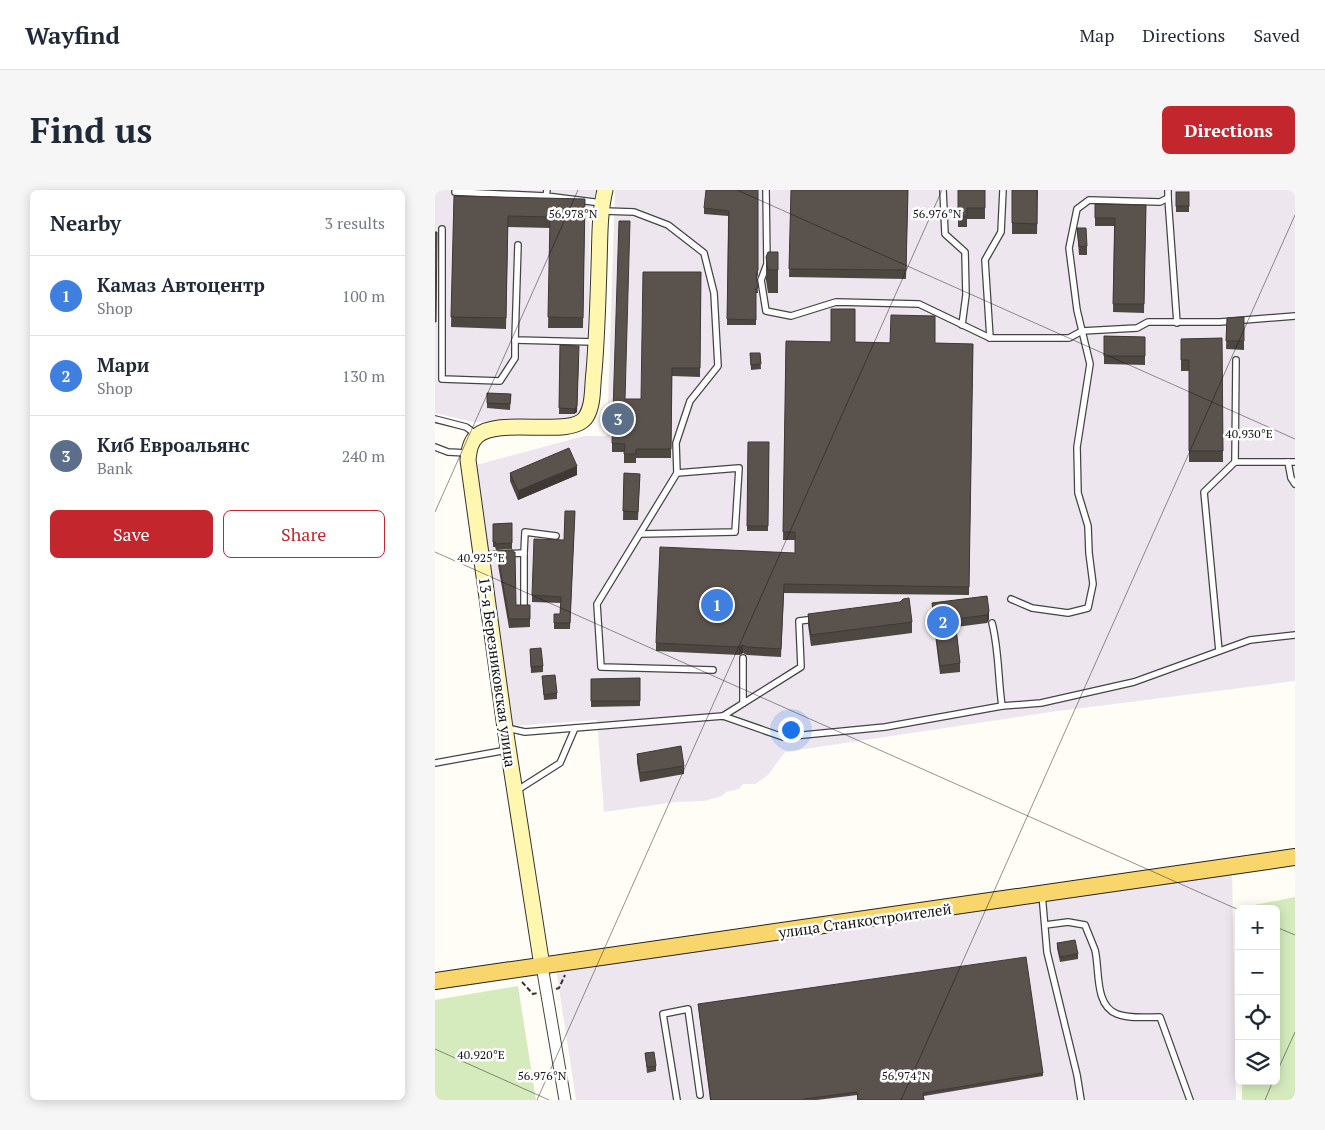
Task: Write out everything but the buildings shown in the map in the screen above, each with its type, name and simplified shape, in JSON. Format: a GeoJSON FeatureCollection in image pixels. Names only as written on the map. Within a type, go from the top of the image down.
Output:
{"type":"FeatureCollection","features":[{"type":"Feature","properties":{"kind":"main road","name":"улица Станкостроителей"},"geometry":{"type":"LineString","coordinates":[[435,981],[1295,857]]}},
{"type":"Feature","properties":{"kind":"street"},"geometry":{"type":"LineString","coordinates":[[477,435],[491,429],[566,426],[582,421],[590,408],[596,342],[603,201]]}},
{"type":"Feature","properties":{"kind":"street","name":"13-я Березниковская улица"},"geometry":{"type":"LineString","coordinates":[[477,435],[471,444],[469,467],[505,728],[565,1100]]}},
{"type":"Feature","properties":{"kind":"lane"},"geometry":{"type":"LineString","coordinates":[[766,190],[767,264],[761,280],[766,311],[791,316],[836,302],[919,304],[991,338],[1069,338],[1082,331],[1137,328],[1148,322],[1220,322],[1295,316]]}},
{"type":"Feature","properties":{"kind":"lane"},"geometry":{"type":"LineString","coordinates":[[943,190],[945,234],[965,252],[966,294],[962,325]]}},
{"type":"Feature","properties":{"kind":"lane"},"geometry":{"type":"LineString","coordinates":[[991,338],[985,260],[1001,232],[1003,190]]}},
{"type":"Feature","properties":{"kind":"lane"},"geometry":{"type":"LineString","coordinates":[[1168,190],[1177,323]]}},
{"type":"Feature","properties":{"kind":"lane"},"geometry":{"type":"LineString","coordinates":[[455,192],[546,193],[603,201],[668,225],[704,253],[715,293],[718,366],[690,401],[677,443],[677,473],[597,604],[601,667],[713,670]]}},
{"type":"Feature","properties":{"kind":"lane"},"geometry":{"type":"LineString","coordinates":[[1011,599],[1032,608],[1068,613],[1088,608],[1093,584],[1088,526],[1078,493],[1077,447],[1090,364],[1077,310],[1069,248],[1077,209],[1089,200],[1160,202],[1168,198]]}},
{"type":"Feature","properties":{"kind":"lane"},"geometry":{"type":"LineString","coordinates":[[442,229],[442,379],[500,381],[515,358],[518,245]]}},
{"type":"Feature","properties":{"kind":"lane"},"geometry":{"type":"LineString","coordinates":[[515,340],[596,342]]}},
{"type":"Feature","properties":{"kind":"lane"},"geometry":{"type":"LineString","coordinates":[[1235,462],[1236,360]]}},
{"type":"Feature","properties":{"kind":"lane"},"geometry":{"type":"LineString","coordinates":[[435,419],[466,427],[477,435]]}},
{"type":"Feature","properties":{"kind":"lane"},"geometry":{"type":"LineString","coordinates":[[435,447],[448,452],[469,453]]}},
{"type":"Feature","properties":{"kind":"lane"},"geometry":{"type":"LineString","coordinates":[[1219,651],[1204,492],[1235,462],[1295,462]]}},
{"type":"Feature","properties":{"kind":"lane"},"geometry":{"type":"LineString","coordinates":[[1288,462],[1291,478],[1295,484]]}},
{"type":"Feature","properties":{"kind":"lane"},"geometry":{"type":"LineString","coordinates":[[641,534],[735,532],[739,468],[677,473]]}},
{"type":"Feature","properties":{"kind":"lane"},"geometry":{"type":"LineString","coordinates":[[524,607],[525,532],[556,536]]}},
{"type":"Feature","properties":{"kind":"lane"},"geometry":{"type":"LineString","coordinates":[[481,555],[524,553]]}},
{"type":"Feature","properties":{"kind":"lane"},"geometry":{"type":"LineString","coordinates":[[723,716],[801,667],[799,621],[817,619]]}},
{"type":"Feature","properties":{"kind":"lane"},"geometry":{"type":"LineString","coordinates":[[992,624],[1003,706]]}},
{"type":"Feature","properties":{"kind":"lane"},"geometry":{"type":"LineString","coordinates":[[505,728],[525,732],[723,716],[783,737],[885,727],[1003,706],[1041,703],[1134,682],[1250,640],[1295,635]]}},
{"type":"Feature","properties":{"kind":"lane"},"geometry":{"type":"LineString","coordinates":[[743,658],[743,703]]}},
{"type":"Feature","properties":{"kind":"lane"},"geometry":{"type":"LineString","coordinates":[[515,792],[560,763],[575,728]]}},
{"type":"Feature","properties":{"kind":"lane"},"geometry":{"type":"LineString","coordinates":[[435,763],[509,749]]}},
{"type":"Feature","properties":{"kind":"lane"},"geometry":{"type":"LineString","coordinates":[[1042,894],[1047,952],[1077,1075],[1081,1100]]}},
{"type":"Feature","properties":{"kind":"lane"},"geometry":{"type":"LineString","coordinates":[[1045,925],[1068,922],[1085,925],[1095,951],[1099,986],[1106,1007],[1117,1014],[1137,1017],[1160,1017],[1190,1100]]}},
{"type":"Feature","properties":{"kind":"lane"},"geometry":{"type":"LineString","coordinates":[[677,1100],[663,1014],[688,1009],[700,1095]]}},
{"type":"Feature","properties":{"kind":"shaded area"},"geometry":{"type":"Polygon","coordinates":[[[435,190],[598,190],[590,215],[588,357],[583,413],[579,418],[558,421],[473,422],[435,413],[435,190]]]}},
{"type":"Feature","properties":{"kind":"shaded area"},"geometry":{"type":"Polygon","coordinates":[[[615,190],[1295,190],[1295,681],[1051,712],[785,752],[767,776],[755,784],[743,784],[739,789],[726,792],[722,796],[704,801],[676,802],[604,812],[597,720],[513,726],[476,465],[584,436],[607,436],[615,190]]]}},
{"type":"Feature","properties":{"kind":"shaded area"},"geometry":{"type":"Polygon","coordinates":[[[1232,869],[1236,1100],[576,1100],[556,969],[1232,869]]]}},
{"type":"Feature","properties":{"kind":"green space"},"geometry":{"type":"Polygon","coordinates":[[[1295,897],[1295,1100],[1242,1100],[1242,1085],[1280,1085],[1280,905],[1255,905],[1295,897]]]}},
{"type":"Feature","properties":{"kind":"green space"},"geometry":{"type":"Polygon","coordinates":[[[518,986],[536,1100],[435,1100],[435,1000],[518,986]]]}},
{"type":"Feature","properties":{"kind":"place","name":"Киб Евроальянс"},"geometry":{"type":"Point","coordinates":[618,419]}},
{"type":"Feature","properties":{"kind":"place","name":"Камаз Автоцентр"},"geometry":{"type":"Point","coordinates":[717,605]}},
{"type":"Feature","properties":{"kind":"place","name":"Мари"},"geometry":{"type":"Point","coordinates":[943,622]}}]}
